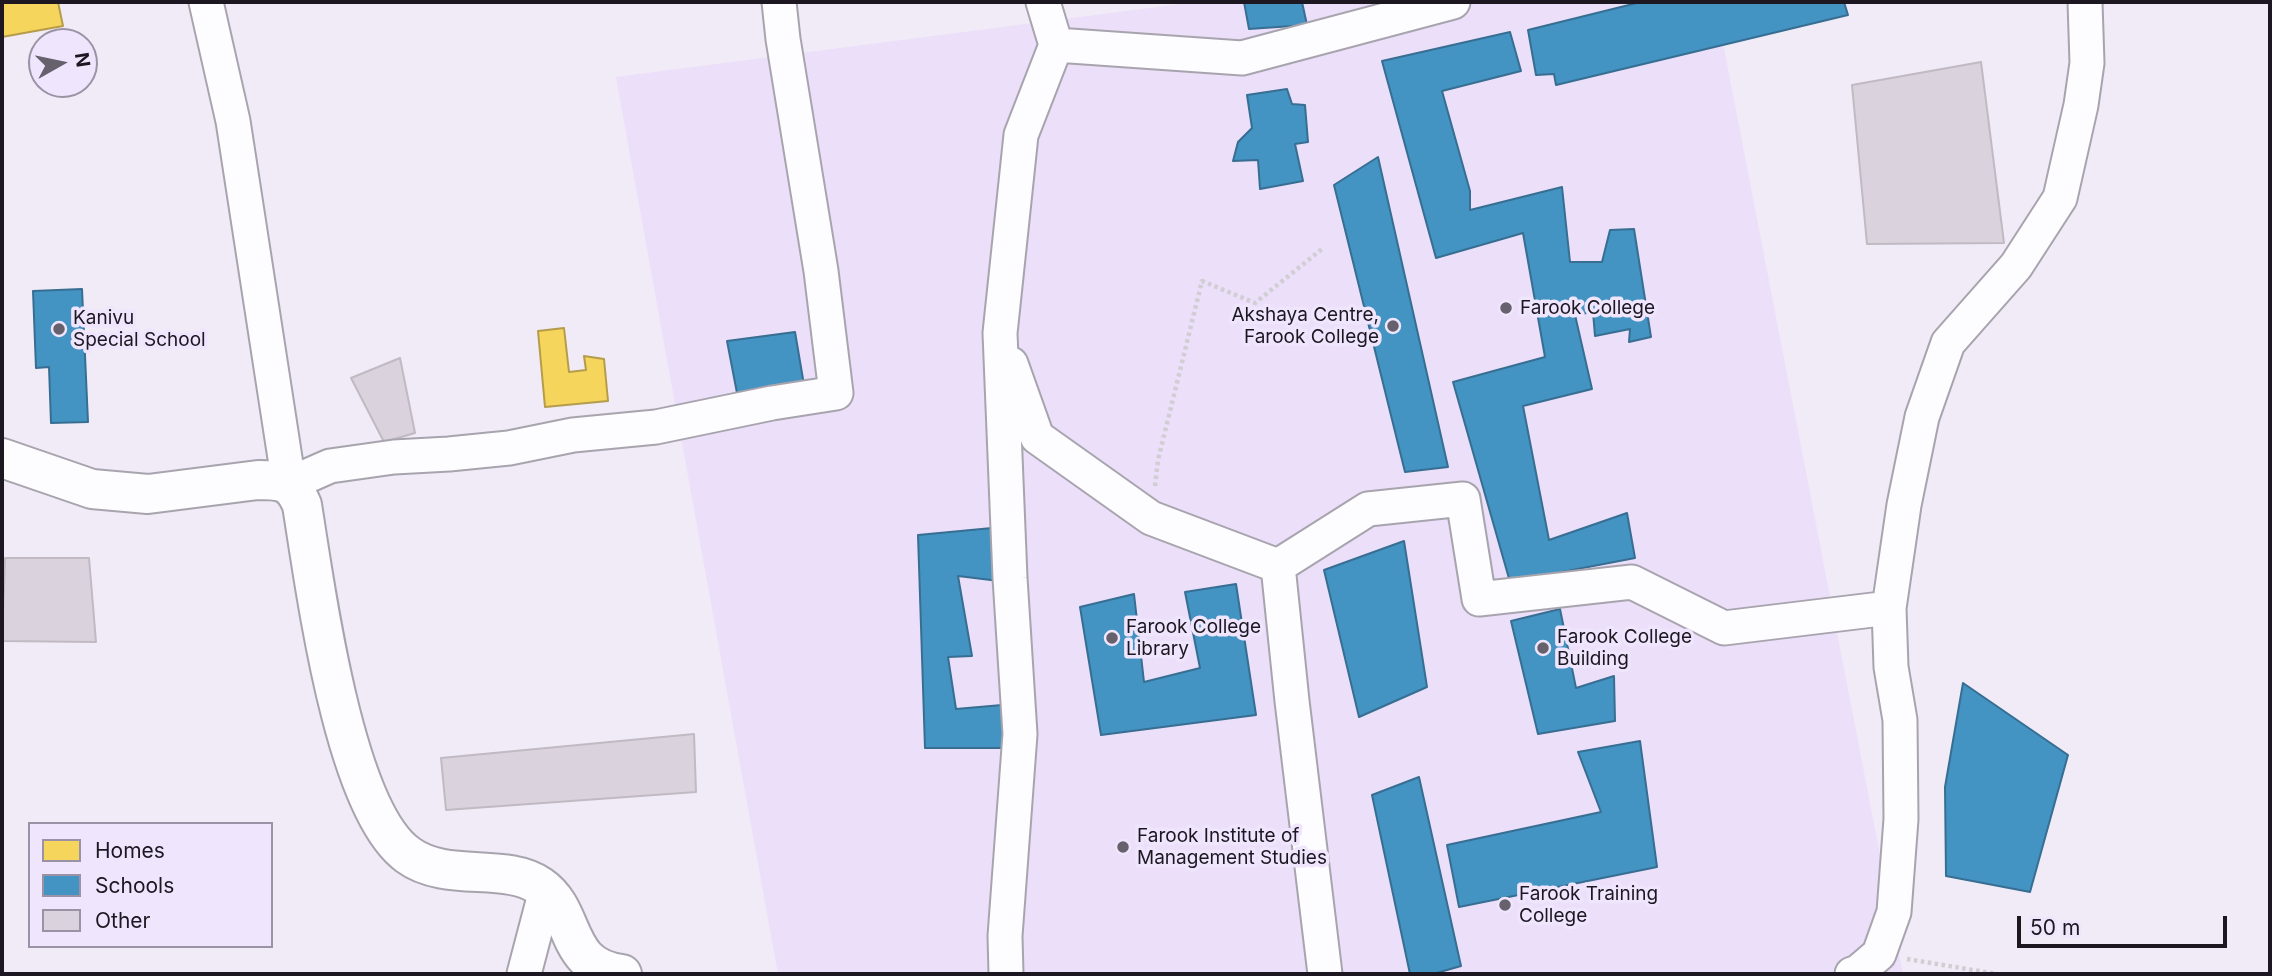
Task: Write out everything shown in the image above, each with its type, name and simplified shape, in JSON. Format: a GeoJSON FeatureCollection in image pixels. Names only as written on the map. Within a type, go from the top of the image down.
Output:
{"type":"FeatureCollection","features":[{"type":"Feature","properties":{"kind":"main road"},"geometry":{"type":"LineString","coordinates":[[2,458],[92,489],[148,494],[258,480],[289,484],[302,505],[330,670],[357,765],[387,834],[407,854],[426,866],[517,876],[531,880],[546,890],[556,904],[589,963],[605,972],[622,974]]}},
{"type":"Feature","properties":{"kind":"street"},"geometry":{"type":"LineString","coordinates":[[206,2],[233,121],[289,484],[331,466],[394,457],[509,448],[573,435],[656,426],[836,393],[821,271],[779,2]]}},
{"type":"Feature","properties":{"kind":"street"},"geometry":{"type":"LineString","coordinates":[[1006,974],[1004,936],[1020,734],[1010,578],[1000,333],[1021,135],[1056,45],[1043,2]]}},
{"type":"Feature","properties":{"kind":"street"},"geometry":{"type":"LineString","coordinates":[[1056,45],[1242,58],[1453,2]]}},
{"type":"Feature","properties":{"kind":"street"},"geometry":{"type":"LineString","coordinates":[[1852,974],[1879,954],[1894,912],[1901,819],[1900,720],[1891,667],[1889,608],[1904,505],[1922,417],[1948,343],[2015,266],[2060,198],[2081,105],[2087,63],[2085,2]]}},
{"type":"Feature","properties":{"kind":"street"},"geometry":{"type":"LineString","coordinates":[[1000,333],[1037,437],[1151,518],[1278,566]]}},
{"type":"Feature","properties":{"kind":"street"},"geometry":{"type":"LineString","coordinates":[[1278,566],[1368,509],[1463,499],[1479,599],[1632,582],[1724,628],[1889,608]]}},
{"type":"Feature","properties":{"kind":"street"},"geometry":{"type":"LineString","coordinates":[[1278,566],[1325,974]]}},
{"type":"Feature","properties":{"kind":"street"},"geometry":{"type":"LineString","coordinates":[[524,974],[546,890]]}},
{"type":"Feature","properties":{"kind":"path"},"geometry":{"type":"LineString","coordinates":[[1151,518],[1158,460],[1202,281],[1255,303],[1322,249]]}},
{"type":"Feature","properties":{"kind":"path"},"geometry":{"type":"LineString","coordinates":[[1879,954],[1997,974]]}},
{"type":"Feature","properties":{"kind":"shaded area","name":"Akshaya Centre, Farook College"},"geometry":{"type":"Polygon","coordinates":[[[1196,2],[1715,2],[1903,974],[778,974],[616,77],[1196,2]]]}},
{"type":"Feature","properties":{"kind":"building: Homes"},"geometry":{"type":"Polygon","coordinates":[[[2,2],[58,2],[63,26],[28,28],[28,32],[2,37],[2,2]]]}},
{"type":"Feature","properties":{"kind":"building: Homes"},"geometry":{"type":"Polygon","coordinates":[[[564,328],[569,372],[586,370],[584,356],[604,359],[608,401],[545,407],[538,331],[564,328]]]}},
{"type":"Feature","properties":{"kind":"building: Schools"},"geometry":{"type":"Polygon","coordinates":[[[1244,2],[1302,2],[1307,25],[1249,29],[1244,2]]]}},
{"type":"Feature","properties":{"kind":"building: Schools"},"geometry":{"type":"Polygon","coordinates":[[[1641,2],[1844,2],[1848,15],[1556,85],[1554,74],[1536,75],[1528,30],[1641,2]]]}},
{"type":"Feature","properties":{"kind":"building: Schools","name":"Farook College"},"geometry":{"type":"Polygon","coordinates":[[[1510,32],[1521,71],[1442,91],[1470,191],[1470,210],[1562,187],[1570,262],[1602,262],[1610,230],[1634,229],[1651,337],[1629,342],[1630,329],[1595,336],[1593,312],[1575,315],[1592,389],[1523,406],[1549,540],[1627,513],[1635,558],[1510,582],[1453,382],[1545,357],[1523,233],[1436,258],[1382,61],[1510,32]]]}},
{"type":"Feature","properties":{"kind":"building: Schools"},"geometry":{"type":"Polygon","coordinates":[[[1287,89],[1292,104],[1305,105],[1308,142],[1295,144],[1303,181],[1260,189],[1258,160],[1233,161],[1238,142],[1252,128],[1247,95],[1287,89]]]}},
{"type":"Feature","properties":{"kind":"building: Schools","name":"Akshaya Centre, Farook College"},"geometry":{"type":"Polygon","coordinates":[[[1378,157],[1448,467],[1405,472],[1334,185],[1378,157]]]}},
{"type":"Feature","properties":{"kind":"building: Schools","name":"Kanivu Special School"},"geometry":{"type":"Polygon","coordinates":[[[82,289],[88,422],[51,423],[49,367],[36,368],[33,291],[82,289]]]}},
{"type":"Feature","properties":{"kind":"building: Schools"},"geometry":{"type":"Polygon","coordinates":[[[795,332],[804,385],[737,393],[727,341],[795,332]]]}},
{"type":"Feature","properties":{"kind":"building: Schools"},"geometry":{"type":"Polygon","coordinates":[[[992,528],[999,581],[958,576],[972,656],[948,657],[956,709],[1002,705],[1003,748],[925,748],[918,535],[992,528]]]}},
{"type":"Feature","properties":{"kind":"building: Schools"},"geometry":{"type":"Polygon","coordinates":[[[1404,541],[1427,687],[1359,717],[1324,570],[1404,541]]]}},
{"type":"Feature","properties":{"kind":"building: Schools","name":"Farook College Library"},"geometry":{"type":"Polygon","coordinates":[[[1236,584],[1256,715],[1101,735],[1080,607],[1134,594],[1144,682],[1200,668],[1185,592],[1236,584]]]}},
{"type":"Feature","properties":{"kind":"building: Schools","name":"Farook College Building"},"geometry":{"type":"Polygon","coordinates":[[[1560,609],[1576,688],[1614,676],[1615,721],[1538,734],[1511,621],[1560,609]]]}},
{"type":"Feature","properties":{"kind":"building: Schools"},"geometry":{"type":"Polygon","coordinates":[[[1963,683],[2068,755],[2030,892],[1946,876],[1945,787],[1963,683]]]}},
{"type":"Feature","properties":{"kind":"building: Schools"},"geometry":{"type":"Polygon","coordinates":[[[1640,741],[1657,867],[1459,907],[1447,845],[1601,812],[1578,752],[1640,741]]]}},
{"type":"Feature","properties":{"kind":"building: Schools"},"geometry":{"type":"Polygon","coordinates":[[[1419,777],[1461,966],[1433,974],[1410,974],[1372,795],[1419,777]]]}},
{"type":"Feature","properties":{"kind":"building: Other"},"geometry":{"type":"Polygon","coordinates":[[[1981,62],[2004,243],[1867,244],[1852,85],[1981,62]]]}},
{"type":"Feature","properties":{"kind":"building: Other"},"geometry":{"type":"Polygon","coordinates":[[[400,358],[415,433],[384,442],[351,378],[400,358]]]}},
{"type":"Feature","properties":{"kind":"building: Other"},"geometry":{"type":"Polygon","coordinates":[[[5,558],[89,558],[96,642],[2,641],[5,558]]]}},
{"type":"Feature","properties":{"kind":"building: Other"},"geometry":{"type":"Polygon","coordinates":[[[694,734],[696,792],[446,810],[441,758],[694,734]]]}},
{"type":"Feature","properties":{"kind":"place","name":"Farook College"},"geometry":{"type":"Point","coordinates":[1506,308]}},
{"type":"Feature","properties":{"kind":"place","name":"Akshaya Centre, Farook College"},"geometry":{"type":"Point","coordinates":[1393,326]}},
{"type":"Feature","properties":{"kind":"place","name":"Kanivu Special School"},"geometry":{"type":"Point","coordinates":[59,329]}},
{"type":"Feature","properties":{"kind":"place","name":"Farook College Library"},"geometry":{"type":"Point","coordinates":[1112,638]}},
{"type":"Feature","properties":{"kind":"place","name":"Farook College Building"},"geometry":{"type":"Point","coordinates":[1543,648]}},
{"type":"Feature","properties":{"kind":"place","name":"Farook Institute of Management Studies"},"geometry":{"type":"Point","coordinates":[1123,847]}},
{"type":"Feature","properties":{"kind":"place","name":"Farook Training College"},"geometry":{"type":"Point","coordinates":[1505,905]}}]}
